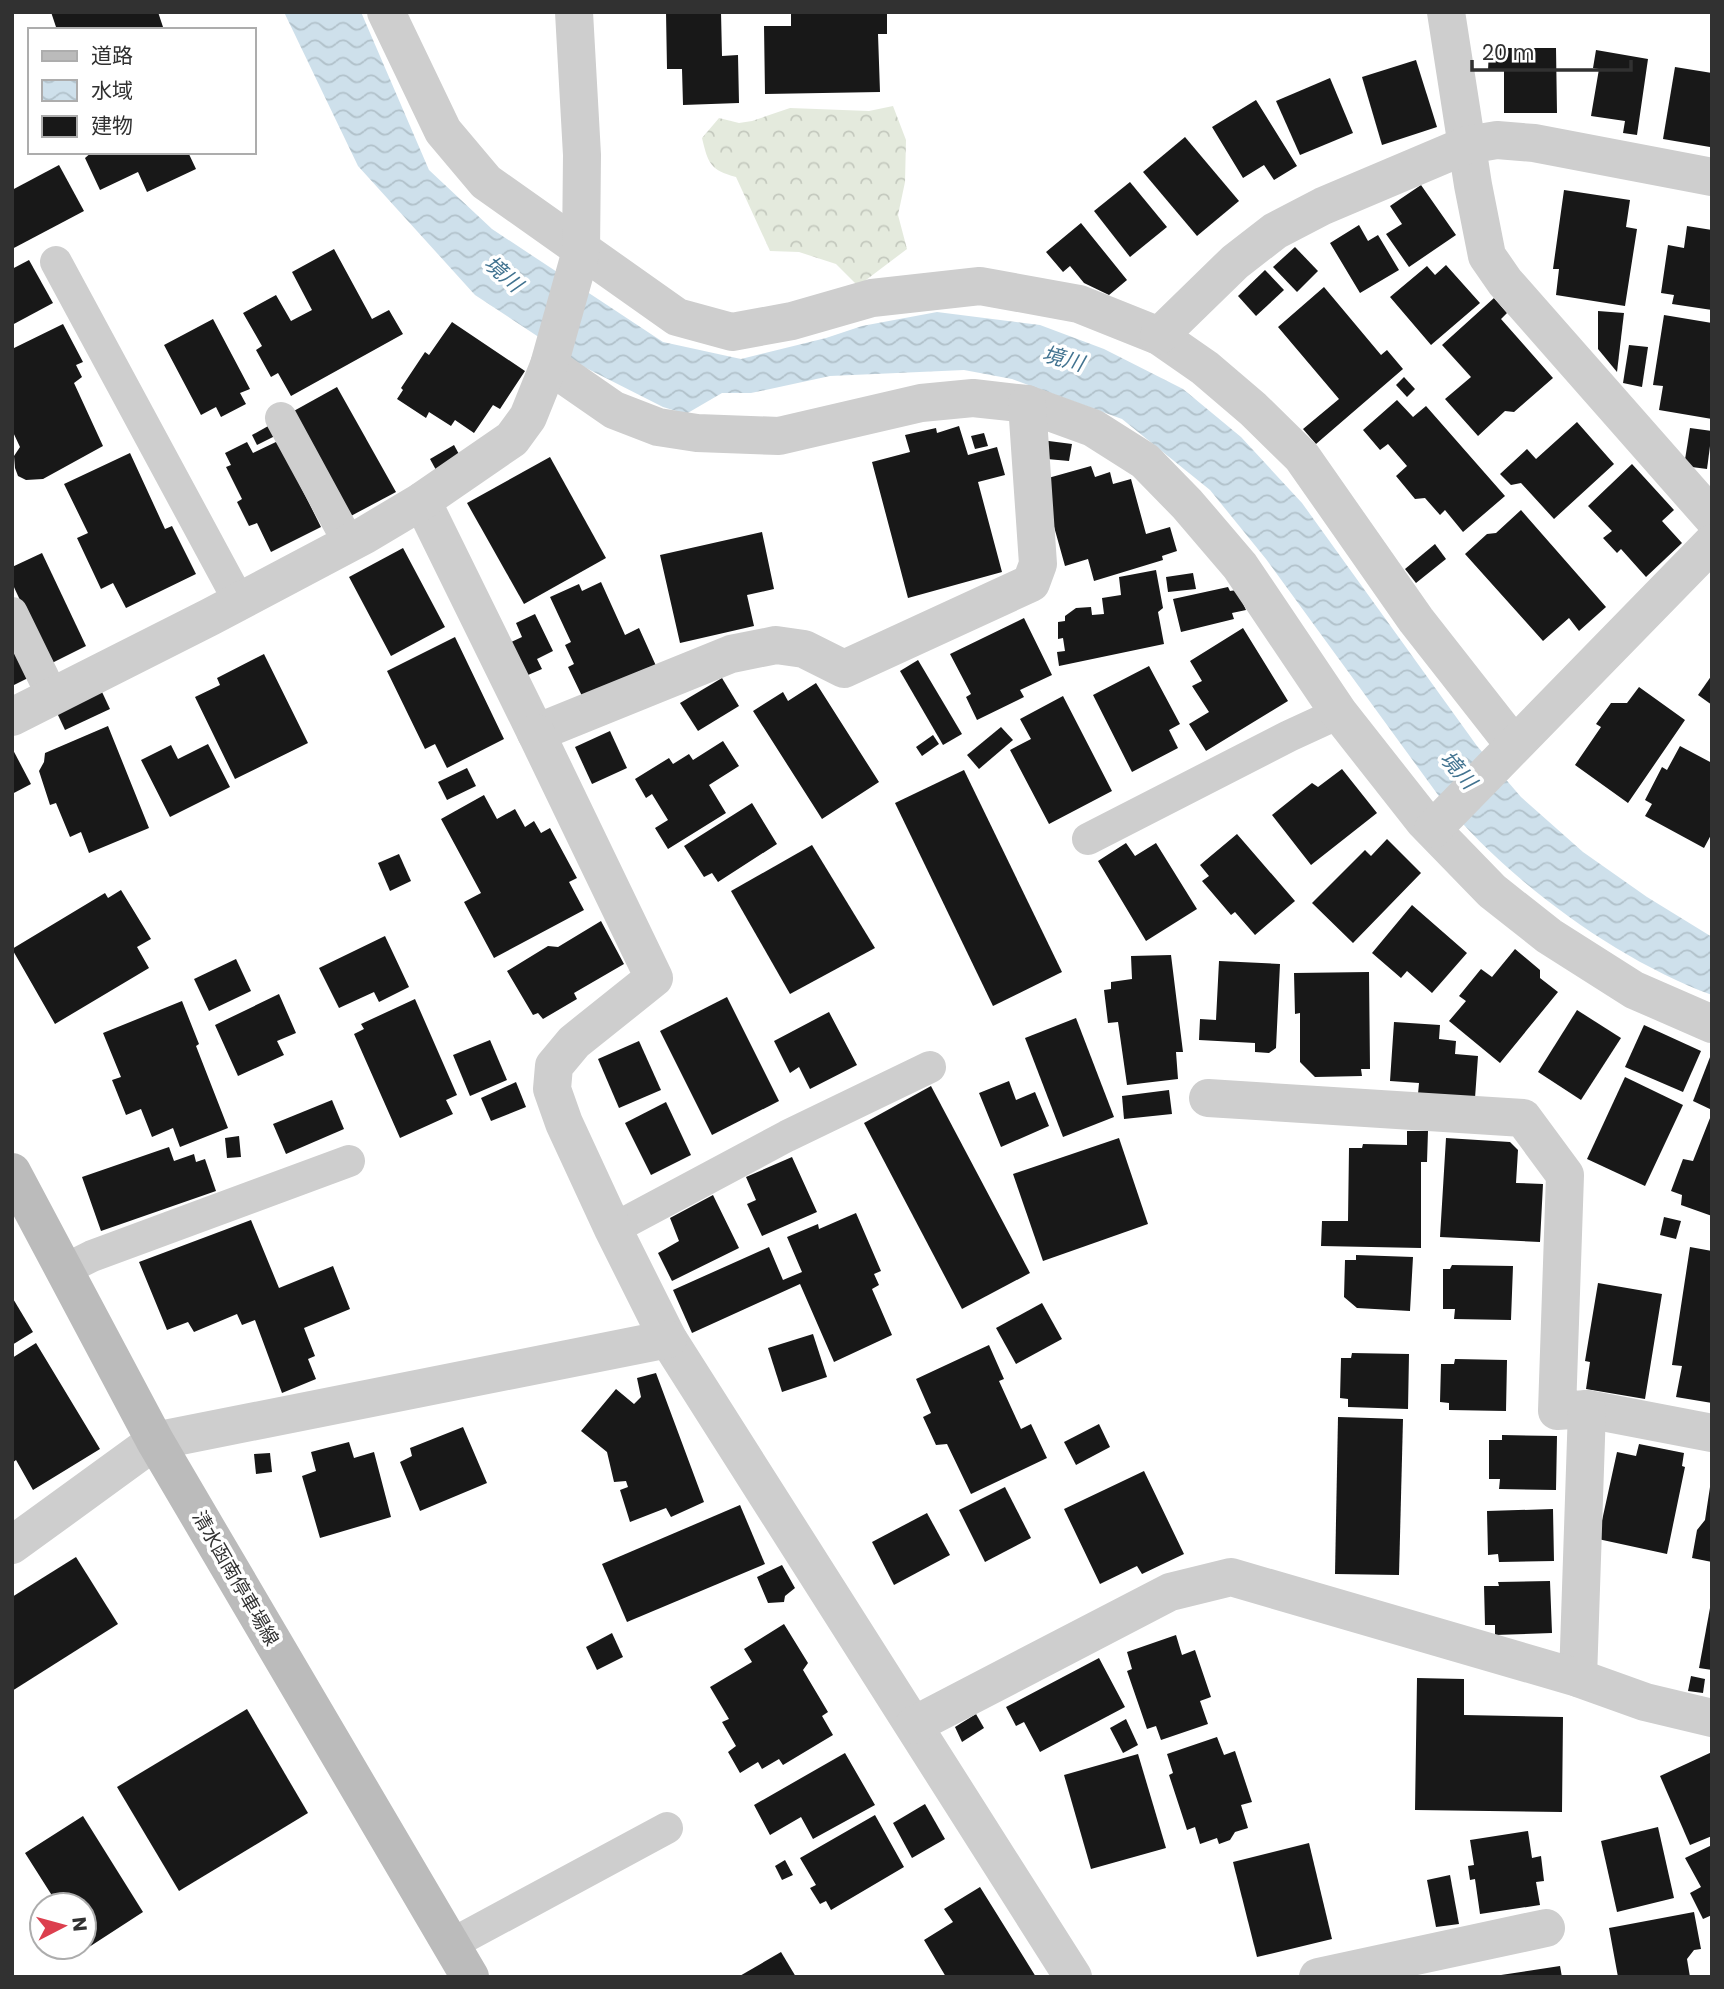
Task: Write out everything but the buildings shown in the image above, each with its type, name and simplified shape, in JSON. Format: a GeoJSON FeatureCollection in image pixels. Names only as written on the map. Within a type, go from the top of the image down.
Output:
{"type":"FeatureCollection","features":[{"type":"Feature","properties":{"kind":"main road","name":"清水函南停車場線"},"geometry":{"type":"LineString","coordinates":[[12,1172],[155,1441],[458,1966]]}},
{"type":"Feature","properties":{"kind":"street"},"geometry":{"type":"LineString","coordinates":[[386,12],[443,131],[486,182],[677,317],[732,332],[792,321],[872,298],[979,286],[1079,304],[1159,336],[1205,368],[1253,409],[1302,457],[1416,620],[1514,745]]}},
{"type":"Feature","properties":{"kind":"street"},"geometry":{"type":"LineString","coordinates":[[12,718],[349,543],[422,501],[512,439],[528,416],[549,365],[581,251],[582,155],[574,12]]}},
{"type":"Feature","properties":{"kind":"street"},"geometry":{"type":"LineString","coordinates":[[1446,12],[1487,257],[1505,282],[1712,517]]}},
{"type":"Feature","properties":{"kind":"street"},"geometry":{"type":"LineString","coordinates":[[1159,336],[1235,262],[1275,231],[1323,206],[1467,145],[1497,140],[1534,143],[1712,177]]}},
{"type":"Feature","properties":{"kind":"street"},"geometry":{"type":"LineString","coordinates":[[549,365],[614,410],[658,427],[697,433],[779,436],[921,403],[973,398],[1027,404],[1093,428],[1145,461],[1187,504],[1240,566],[1339,713],[1433,829],[1492,891],[1549,936],[1634,990],[1712,1024]]}},
{"type":"Feature","properties":{"kind":"street"},"geometry":{"type":"LineString","coordinates":[[536,733],[731,654],[776,645],[804,649],[844,669],[1031,583],[1038,564],[1027,404]]}},
{"type":"Feature","properties":{"kind":"street"},"geometry":{"type":"LineString","coordinates":[[422,501],[654,978],[574,1042],[554,1066],[552,1089],[564,1123],[668,1339],[1073,1977]]}},
{"type":"Feature","properties":{"kind":"street"},"geometry":{"type":"LineString","coordinates":[[1433,829],[1712,543]]}},
{"type":"Feature","properties":{"kind":"street"},"geometry":{"type":"LineString","coordinates":[[1208,1098],[1523,1118],[1565,1175],[1557,1411],[1587,1409],[1712,1433]]}},
{"type":"Feature","properties":{"kind":"street"},"geometry":{"type":"LineString","coordinates":[[12,1545],[155,1441],[668,1339]]}},
{"type":"Feature","properties":{"kind":"street"},"geometry":{"type":"LineString","coordinates":[[1578,1678],[1587,1409]]}},
{"type":"Feature","properties":{"kind":"street"},"geometry":{"type":"LineString","coordinates":[[914,1725],[1170,1592],[1231,1577],[1578,1678],[1645,1702],[1712,1718]]}},
{"type":"Feature","properties":{"kind":"street"},"geometry":{"type":"LineString","coordinates":[[1318,1977],[1546,1928]]}},
{"type":"Feature","properties":{"kind":"lane"},"geometry":{"type":"LineString","coordinates":[[56,262],[239,601]]}},
{"type":"Feature","properties":{"kind":"lane"},"geometry":{"type":"LineString","coordinates":[[281,418],[349,543]]}},
{"type":"Feature","properties":{"kind":"lane"},"geometry":{"type":"LineString","coordinates":[[12,613],[53,697]]}},
{"type":"Feature","properties":{"kind":"lane"},"geometry":{"type":"LineString","coordinates":[[1088,839],[1339,713]]}},
{"type":"Feature","properties":{"kind":"lane"},"geometry":{"type":"LineString","coordinates":[[613,1229],[787,1136],[930,1067]]}},
{"type":"Feature","properties":{"kind":"lane"},"geometry":{"type":"LineString","coordinates":[[64,1270],[92,1256],[349,1161]]}},
{"type":"Feature","properties":{"kind":"lane"},"geometry":{"type":"LineString","coordinates":[[458,1966],[667,1828]]}},
{"type":"Feature","properties":{"kind":"green space"},"geometry":{"type":"Polygon","coordinates":[[[893,106],[906,140],[905,182],[898,215],[907,249],[858,286],[836,264],[799,252],[770,251],[736,177],[715,168],[706,154],[702,138],[719,118],[739,123],[790,108],[869,111],[893,106]]]}},
{"type":"Feature","properties":{"kind":"water","name":"境川"},"geometry":{"type":"Polygon","coordinates":[[[284,12],[361,12],[429,170],[492,229],[663,342],[741,359],[826,338],[862,326],[937,312],[1040,325],[1104,349],[1183,389],[1241,437],[1302,503],[1477,746],[1521,797],[1583,852],[1647,897],[1712,937],[1712,995],[1675,980],[1601,938],[1565,914],[1497,858],[1441,799],[1266,559],[1210,490],[1122,419],[1012,379],[964,370],[830,376],[751,393],[722,393],[686,414],[663,407],[584,367],[475,295],[358,166],[284,12]]]}}]}
